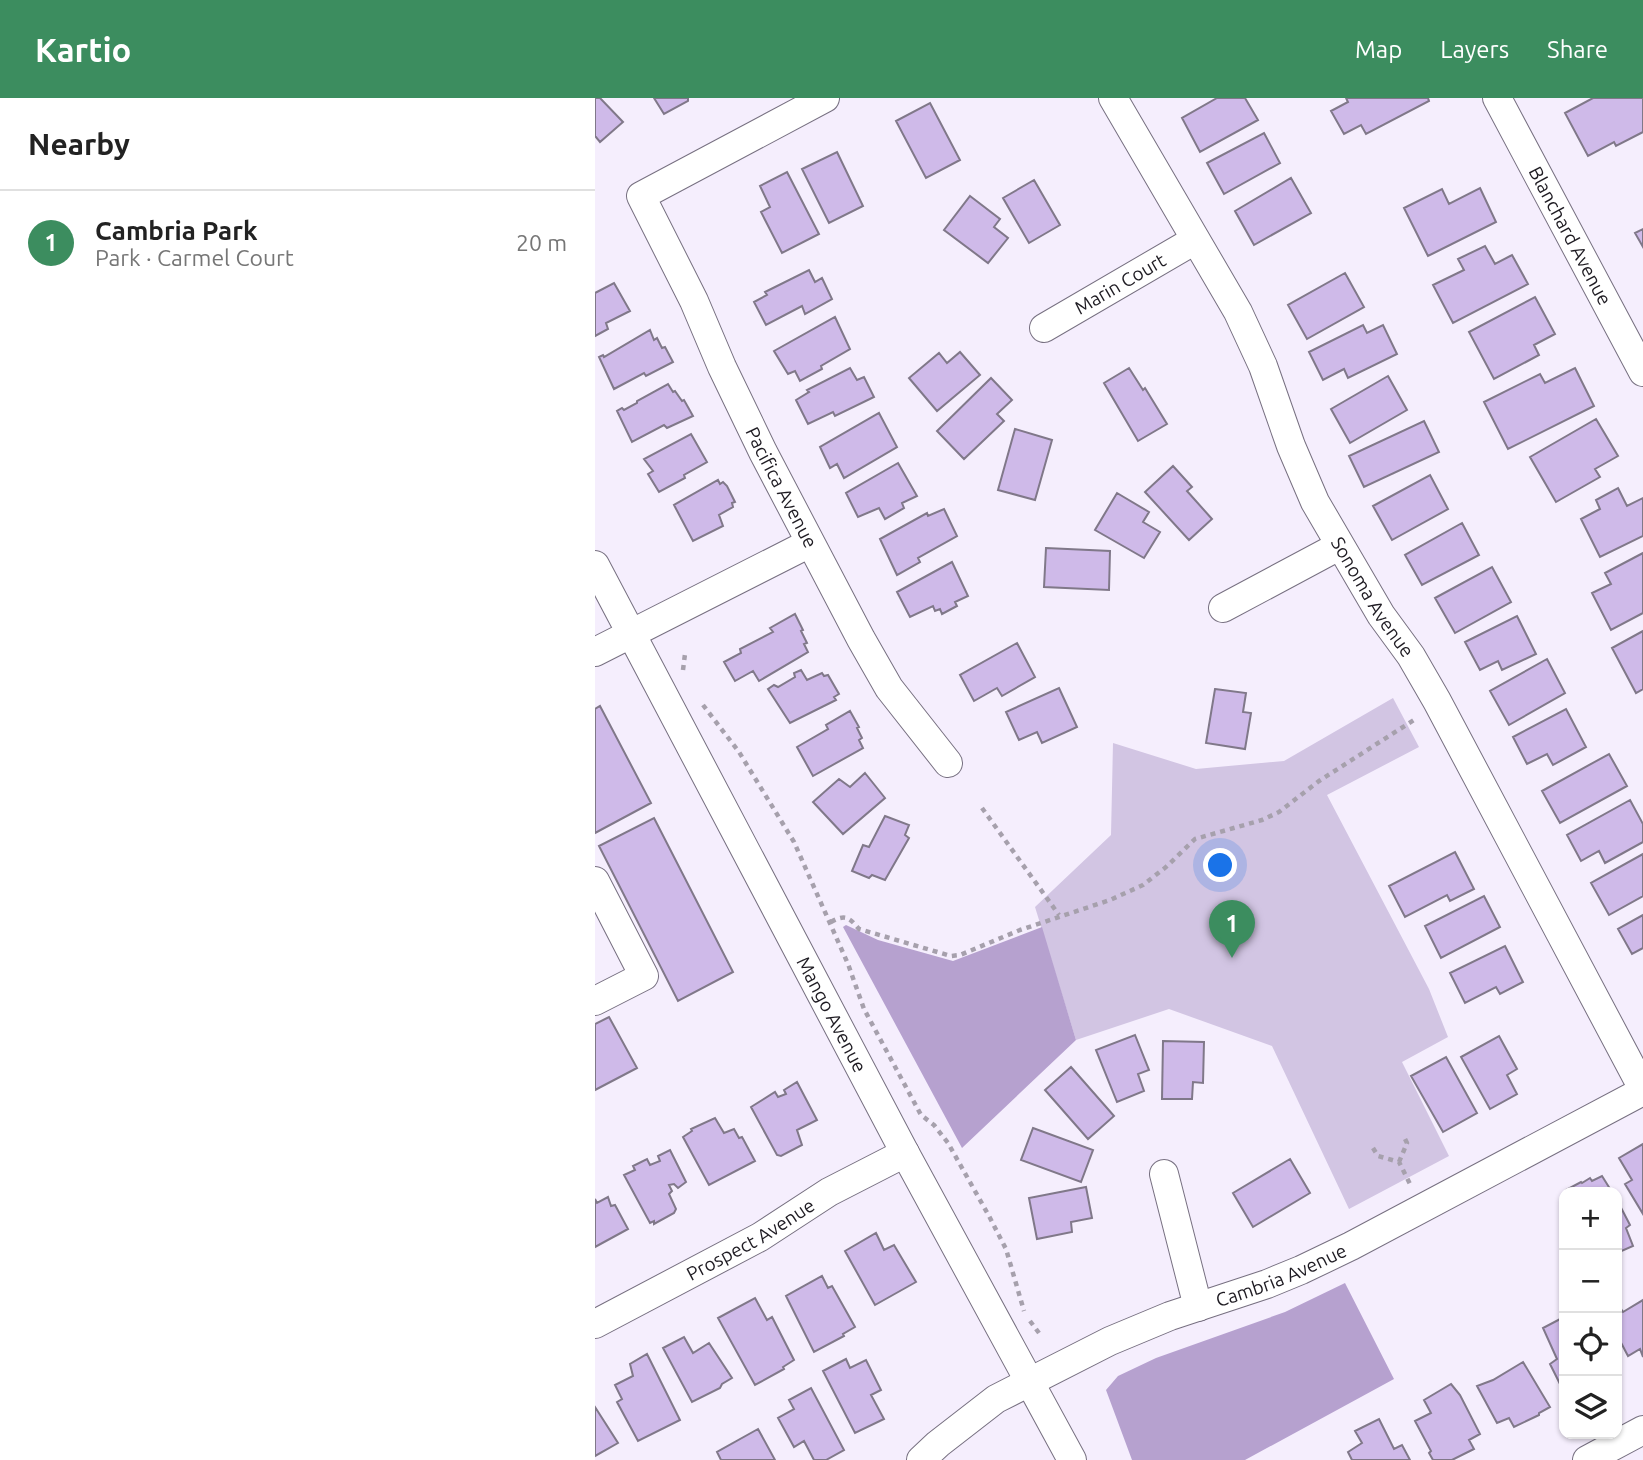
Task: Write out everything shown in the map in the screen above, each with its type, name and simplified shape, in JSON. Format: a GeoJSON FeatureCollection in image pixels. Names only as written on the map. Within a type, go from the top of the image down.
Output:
{"type":"FeatureCollection","features":[{"type":"Feature","properties":{"kind":"street","name":"Pacifica Avenue"},"geometry":{"type":"LineString","coordinates":[[825,98],[641,196],[694,301],[727,379],[810,542],[889,688],[948,763]]}},
{"type":"Feature","properties":{"kind":"street","name":"Sonoma Avenue"},"geometry":{"type":"LineString","coordinates":[[1113,98],[1238,312],[1263,366],[1291,446],[1339,546],[1437,701],[1643,1090]]}},
{"type":"Feature","properties":{"kind":"street","name":"Blanchard Avenue"},"geometry":{"type":"LineString","coordinates":[[1497,98],[1643,372]]}},
{"type":"Feature","properties":{"kind":"street","name":"Marin Court"},"geometry":{"type":"LineString","coordinates":[[1044,328],[1195,240]]}},
{"type":"Feature","properties":{"kind":"street"},"geometry":{"type":"LineString","coordinates":[[595,652],[810,542]]}},
{"type":"Feature","properties":{"kind":"street"},"geometry":{"type":"LineString","coordinates":[[1223,608],[1339,546]]}},
{"type":"Feature","properties":{"kind":"street","name":"Mango Avenue"},"geometry":{"type":"LineString","coordinates":[[595,565],[905,1153],[1072,1460]]}},
{"type":"Feature","properties":{"kind":"street"},"geometry":{"type":"LineString","coordinates":[[595,881],[644,976],[595,1001]]}},
{"type":"Feature","properties":{"kind":"street","name":"Cambria Avenue"},"geometry":{"type":"LineString","coordinates":[[921,1460],[996,1399],[1136,1329],[1267,1284],[1338,1252],[1643,1090]]}},
{"type":"Feature","properties":{"kind":"street","name":"Prospect Avenue"},"geometry":{"type":"LineString","coordinates":[[595,1324],[760,1237],[829,1192],[905,1153]]}},
{"type":"Feature","properties":{"kind":"street"},"geometry":{"type":"LineString","coordinates":[[1164,1174],[1198,1307]]}},
{"type":"Feature","properties":{"kind":"street"},"geometry":{"type":"LineString","coordinates":[[1587,1460],[1641,1436]]}},
{"type":"Feature","properties":{"kind":"path"},"geometry":{"type":"LineString","coordinates":[[685,654],[682,668],[688,678]]}},
{"type":"Feature","properties":{"kind":"path"},"geometry":{"type":"LineString","coordinates":[[699,698],[739,752],[781,817],[831,922],[865,1009],[921,1115],[934,1125],[948,1143],[989,1216],[1006,1249],[1025,1314],[1042,1337]]}},
{"type":"Feature","properties":{"kind":"path"},"geometry":{"type":"LineString","coordinates":[[831,922],[843,916],[849,917],[859,929],[951,956],[960,956],[1059,915],[1109,900],[1143,885],[1195,839],[1262,820],[1279,812],[1319,781],[1417,717]]}},
{"type":"Feature","properties":{"kind":"path"},"geometry":{"type":"LineString","coordinates":[[982,808],[1059,915]]}},
{"type":"Feature","properties":{"kind":"path"},"geometry":{"type":"LineString","coordinates":[[1399,1162],[1407,1143],[1404,1137]]}},
{"type":"Feature","properties":{"kind":"path"},"geometry":{"type":"LineString","coordinates":[[1373,1148],[1378,1156],[1399,1162],[1411,1184]]}},
{"type":"Feature","properties":{"kind":"shaded area"},"geometry":{"type":"Polygon","coordinates":[[[1393,698],[1419,747],[1327,795],[1429,989],[1448,1037],[1402,1062],[1449,1156],[1349,1209],[1272,1046],[1169,1009],[1076,1040],[1035,907],[1111,835],[1113,743],[1196,769],[1284,761],[1393,698]]]}},
{"type":"Feature","properties":{"kind":"shaded area"},"geometry":{"type":"Polygon","coordinates":[[[846,925],[878,940],[953,961],[1042,927],[1076,1040],[962,1148],[843,927],[846,925]]]}},
{"type":"Feature","properties":{"kind":"shaded area"},"geometry":{"type":"Polygon","coordinates":[[[1345,1283],[1394,1379],[1245,1460],[1132,1460],[1106,1390],[1118,1376],[1156,1358],[1285,1312],[1345,1283]]]}},
{"type":"Feature","properties":{"kind":"building"},"geometry":{"type":"Polygon","coordinates":[[[595,98],[600,98],[623,122],[600,142],[595,136],[595,98]]]}},
{"type":"Feature","properties":{"kind":"building"},"geometry":{"type":"Polygon","coordinates":[[[654,98],[688,98],[688,101],[664,114],[654,98]]]}},
{"type":"Feature","properties":{"kind":"building"},"geometry":{"type":"Polygon","coordinates":[[[1217,98],[1245,98],[1258,120],[1200,152],[1182,118],[1217,98]]]}},
{"type":"Feature","properties":{"kind":"building"},"geometry":{"type":"Polygon","coordinates":[[[1346,98],[1428,98],[1429,101],[1366,134],[1361,125],[1344,134],[1331,111],[1348,102],[1346,98]]]}},
{"type":"Feature","properties":{"kind":"building"},"geometry":{"type":"Polygon","coordinates":[[[1593,98],[1643,98],[1643,132],[1616,146],[1614,142],[1588,156],[1565,113],[1593,98]]]}},
{"type":"Feature","properties":{"kind":"building"},"geometry":{"type":"Polygon","coordinates":[[[930,103],[960,160],[926,178],[896,121],[930,103]]]}},
{"type":"Feature","properties":{"kind":"building"},"geometry":{"type":"Polygon","coordinates":[[[1264,133],[1280,163],[1224,194],[1207,163],[1264,133]]]}},
{"type":"Feature","properties":{"kind":"building"},"geometry":{"type":"Polygon","coordinates":[[[837,152],[863,206],[829,223],[802,169],[837,152]]]}},
{"type":"Feature","properties":{"kind":"building"},"geometry":{"type":"Polygon","coordinates":[[[787,172],[819,234],[782,253],[761,212],[770,207],[760,186],[787,172]]]}},
{"type":"Feature","properties":{"kind":"building"},"geometry":{"type":"Polygon","coordinates":[[[1291,178],[1311,213],[1254,245],[1235,211],[1291,178]]]}},
{"type":"Feature","properties":{"kind":"building"},"geometry":{"type":"Polygon","coordinates":[[[1034,180],[1060,225],[1029,243],[1003,198],[1034,180]]]}},
{"type":"Feature","properties":{"kind":"building"},"geometry":{"type":"Polygon","coordinates":[[[1480,188],[1496,222],[1428,256],[1404,208],[1442,189],[1449,204],[1480,188]]]}},
{"type":"Feature","properties":{"kind":"building"},"geometry":{"type":"Polygon","coordinates":[[[970,196],[1000,219],[994,227],[1008,238],[988,263],[944,230],[970,196]]]}},
{"type":"Feature","properties":{"kind":"building"},"geometry":{"type":"Polygon","coordinates":[[[1643,229],[1643,247],[1635,233],[1643,229]]]}},
{"type":"Feature","properties":{"kind":"building"},"geometry":{"type":"Polygon","coordinates":[[[1485,246],[1495,264],[1512,255],[1528,284],[1453,323],[1433,285],[1464,270],[1458,259],[1485,246]]]}},
{"type":"Feature","properties":{"kind":"building"},"geometry":{"type":"Polygon","coordinates":[[[809,270],[815,282],[822,278],[832,299],[805,314],[802,306],[766,325],[754,302],[767,295],[765,292],[809,270]]]}},
{"type":"Feature","properties":{"kind":"building"},"geometry":{"type":"Polygon","coordinates":[[[1345,273],[1364,307],[1307,339],[1288,305],[1345,273]]]}},
{"type":"Feature","properties":{"kind":"building"},"geometry":{"type":"Polygon","coordinates":[[[614,283],[630,311],[606,323],[608,329],[595,336],[595,293],[614,283]]]}},
{"type":"Feature","properties":{"kind":"building"},"geometry":{"type":"Polygon","coordinates":[[[1535,297],[1555,334],[1534,345],[1539,355],[1494,379],[1469,332],[1535,297]]]}},
{"type":"Feature","properties":{"kind":"building"},"geometry":{"type":"Polygon","coordinates":[[[835,317],[850,349],[800,381],[795,371],[788,374],[774,351],[835,317]]]}},
{"type":"Feature","properties":{"kind":"building"},"geometry":{"type":"Polygon","coordinates":[[[1363,325],[1367,333],[1383,325],[1397,354],[1348,378],[1344,369],[1323,380],[1309,352],[1363,325]]]}},
{"type":"Feature","properties":{"kind":"building"},"geometry":{"type":"Polygon","coordinates":[[[650,330],[654,340],[657,338],[662,348],[665,347],[673,362],[614,389],[599,357],[604,357],[650,330]]]}},
{"type":"Feature","properties":{"kind":"building"},"geometry":{"type":"Polygon","coordinates":[[[960,352],[980,375],[937,411],[909,378],[939,353],[947,363],[960,352]]]}},
{"type":"Feature","properties":{"kind":"building"},"geometry":{"type":"Polygon","coordinates":[[[850,368],[857,380],[864,377],[874,397],[835,416],[833,412],[808,424],[796,400],[809,392],[807,390],[850,368]]]}},
{"type":"Feature","properties":{"kind":"building"},"geometry":{"type":"Polygon","coordinates":[[[1129,368],[1167,424],[1138,441],[1104,383],[1129,368]]]}},
{"type":"Feature","properties":{"kind":"building"},"geometry":{"type":"Polygon","coordinates":[[[1575,368],[1594,406],[1508,449],[1484,402],[1540,374],[1545,383],[1575,368]]]}},
{"type":"Feature","properties":{"kind":"building"},"geometry":{"type":"Polygon","coordinates":[[[1388,376],[1407,410],[1350,443],[1331,409],[1388,376]]]}},
{"type":"Feature","properties":{"kind":"building"},"geometry":{"type":"Polygon","coordinates":[[[991,378],[1012,400],[997,414],[1004,421],[964,459],[937,431],[991,378]]]}},
{"type":"Feature","properties":{"kind":"building"},"geometry":{"type":"Polygon","coordinates":[[[668,384],[682,401],[684,400],[693,416],[667,428],[664,425],[632,442],[617,411],[622,408],[624,410],[668,384]]]}},
{"type":"Feature","properties":{"kind":"building"},"geometry":{"type":"Polygon","coordinates":[[[879,413],[897,447],[844,478],[837,464],[830,468],[820,447],[879,413]]]}},
{"type":"Feature","properties":{"kind":"building"},"geometry":{"type":"Polygon","coordinates":[[[1596,419],[1618,456],[1595,469],[1600,477],[1556,502],[1530,457],[1596,419]]]}},
{"type":"Feature","properties":{"kind":"building"},"geometry":{"type":"Polygon","coordinates":[[[1424,421],[1439,452],[1364,487],[1349,456],[1424,421]]]}},
{"type":"Feature","properties":{"kind":"building"},"geometry":{"type":"Polygon","coordinates":[[[1015,429],[1052,440],[1035,500],[998,490],[1015,429]]]}},
{"type":"Feature","properties":{"kind":"building"},"geometry":{"type":"Polygon","coordinates":[[[691,434],[707,462],[659,492],[648,474],[653,471],[644,459],[691,434]]]}},
{"type":"Feature","properties":{"kind":"building"},"geometry":{"type":"Polygon","coordinates":[[[898,463],[917,496],[902,503],[904,508],[885,519],[879,508],[858,517],[846,493],[898,463]]]}},
{"type":"Feature","properties":{"kind":"building"},"geometry":{"type":"Polygon","coordinates":[[[1173,466],[1192,487],[1187,491],[1212,519],[1189,540],[1145,492],[1173,466]]]}},
{"type":"Feature","properties":{"kind":"building"},"geometry":{"type":"Polygon","coordinates":[[[1430,475],[1448,509],[1392,540],[1373,506],[1430,475]]]}},
{"type":"Feature","properties":{"kind":"building"},"geometry":{"type":"Polygon","coordinates":[[[718,480],[720,484],[723,482],[727,486],[735,502],[732,503],[733,507],[719,515],[723,526],[693,541],[674,505],[718,480]]]}},
{"type":"Feature","properties":{"kind":"building"},"geometry":{"type":"Polygon","coordinates":[[[1618,488],[1627,506],[1643,498],[1643,536],[1600,557],[1581,519],[1600,509],[1596,500],[1618,488]]]}},
{"type":"Feature","properties":{"kind":"building"},"geometry":{"type":"Polygon","coordinates":[[[1117,493],[1149,512],[1143,522],[1160,532],[1144,558],[1095,530],[1117,493]]]}},
{"type":"Feature","properties":{"kind":"building"},"geometry":{"type":"Polygon","coordinates":[[[944,509],[957,536],[918,558],[920,562],[897,575],[880,539],[927,513],[928,516],[944,509]]]}},
{"type":"Feature","properties":{"kind":"building"},"geometry":{"type":"Polygon","coordinates":[[[1462,523],[1479,555],[1422,585],[1405,555],[1462,523]]]}},
{"type":"Feature","properties":{"kind":"building"},"geometry":{"type":"Polygon","coordinates":[[[1046,548],[1110,551],[1109,590],[1044,587],[1046,548]]]}},
{"type":"Feature","properties":{"kind":"building"},"geometry":{"type":"Polygon","coordinates":[[[1643,553],[1643,613],[1611,630],[1592,593],[1611,584],[1605,573],[1643,553]]]}},
{"type":"Feature","properties":{"kind":"building"},"geometry":{"type":"Polygon","coordinates":[[[952,562],[968,596],[955,602],[957,606],[942,614],[940,609],[935,611],[933,606],[910,617],[897,592],[952,562]]]}},
{"type":"Feature","properties":{"kind":"building"},"geometry":{"type":"Polygon","coordinates":[[[1492,567],[1511,602],[1455,633],[1435,598],[1492,567]]]}},
{"type":"Feature","properties":{"kind":"building"},"geometry":{"type":"Polygon","coordinates":[[[795,614],[803,630],[801,631],[808,652],[759,681],[753,671],[735,681],[724,662],[741,653],[740,649],[773,632],[770,628],[795,614]]]}},
{"type":"Feature","properties":{"kind":"building"},"geometry":{"type":"Polygon","coordinates":[[[1517,616],[1536,654],[1502,670],[1498,661],[1480,670],[1465,642],[1517,616]]]}},
{"type":"Feature","properties":{"kind":"building"},"geometry":{"type":"Polygon","coordinates":[[[1643,631],[1643,689],[1636,693],[1612,648],[1643,631]]]}},
{"type":"Feature","properties":{"kind":"building"},"geometry":{"type":"Polygon","coordinates":[[[1017,643],[1035,677],[1002,696],[997,688],[974,701],[960,675],[1017,643]]]}},
{"type":"Feature","properties":{"kind":"building"},"geometry":{"type":"Polygon","coordinates":[[[1547,659],[1565,693],[1509,725],[1490,691],[1547,659]]]}},
{"type":"Feature","properties":{"kind":"building"},"geometry":{"type":"Polygon","coordinates":[[[801,670],[807,680],[822,673],[824,676],[828,675],[839,694],[834,697],[836,700],[790,723],[768,689],[774,685],[778,687],[801,670]]]}},
{"type":"Feature","properties":{"kind":"building"},"geometry":{"type":"Polygon","coordinates":[[[1059,688],[1077,727],[1042,743],[1037,732],[1019,740],[1006,712],[1059,688]]]}},
{"type":"Feature","properties":{"kind":"building"},"geometry":{"type":"Polygon","coordinates":[[[1215,689],[1246,693],[1243,712],[1251,713],[1245,749],[1206,743],[1215,689]]]}},
{"type":"Feature","properties":{"kind":"building"},"geometry":{"type":"Polygon","coordinates":[[[600,706],[651,803],[595,833],[595,709],[600,706]]]}},
{"type":"Feature","properties":{"kind":"building"},"geometry":{"type":"Polygon","coordinates":[[[1566,709],[1586,747],[1553,765],[1547,754],[1527,764],[1513,737],[1566,709]]]}},
{"type":"Feature","properties":{"kind":"building"},"geometry":{"type":"Polygon","coordinates":[[[850,711],[859,727],[857,728],[862,738],[859,740],[863,748],[813,776],[797,747],[828,729],[826,725],[850,711]]]}},
{"type":"Feature","properties":{"kind":"building"},"geometry":{"type":"Polygon","coordinates":[[[1609,754],[1627,786],[1560,823],[1542,791],[1609,754]]]}},
{"type":"Feature","properties":{"kind":"building"},"geometry":{"type":"Polygon","coordinates":[[[865,773],[885,798],[843,834],[813,802],[839,779],[850,787],[865,773]]]}},
{"type":"Feature","properties":{"kind":"building"},"geometry":{"type":"Polygon","coordinates":[[[1630,800],[1643,824],[1643,842],[1605,863],[1599,851],[1581,861],[1567,835],[1630,800]]]}},
{"type":"Feature","properties":{"kind":"building"},"geometry":{"type":"Polygon","coordinates":[[[885,816],[909,825],[905,835],[909,838],[885,880],[872,875],[869,878],[852,871],[863,845],[869,847],[885,816]]]}},
{"type":"Feature","properties":{"kind":"building"},"geometry":{"type":"Polygon","coordinates":[[[654,818],[733,972],[678,1001],[599,846],[654,818]]]}},
{"type":"Feature","properties":{"kind":"building"},"geometry":{"type":"Polygon","coordinates":[[[1455,852],[1474,889],[1450,901],[1447,895],[1405,917],[1389,886],[1455,852]]]}},
{"type":"Feature","properties":{"kind":"building"},"geometry":{"type":"Polygon","coordinates":[[[1643,854],[1643,896],[1609,915],[1591,883],[1643,854]]]}},
{"type":"Feature","properties":{"kind":"building"},"geometry":{"type":"Polygon","coordinates":[[[1484,896],[1500,927],[1441,958],[1425,926],[1484,896]]]}},
{"type":"Feature","properties":{"kind":"building"},"geometry":{"type":"Polygon","coordinates":[[[1643,915],[1643,948],[1632,954],[1618,929],[1643,915]]]}},
{"type":"Feature","properties":{"kind":"building"},"geometry":{"type":"Polygon","coordinates":[[[1505,946],[1523,982],[1500,994],[1496,987],[1465,1003],[1450,973],[1505,946]]]}},
{"type":"Feature","properties":{"kind":"building"},"geometry":{"type":"Polygon","coordinates":[[[609,1017],[637,1068],[595,1090],[595,1024],[609,1017]]]}},
{"type":"Feature","properties":{"kind":"building"},"geometry":{"type":"Polygon","coordinates":[[[1135,1035],[1149,1070],[1138,1074],[1144,1091],[1117,1102],[1096,1050],[1135,1035]]]}},
{"type":"Feature","properties":{"kind":"building"},"geometry":{"type":"Polygon","coordinates":[[[1499,1036],[1517,1069],[1507,1075],[1517,1094],[1490,1109],[1461,1057],[1499,1036]]]}},
{"type":"Feature","properties":{"kind":"building"},"geometry":{"type":"Polygon","coordinates":[[[1163,1041],[1204,1042],[1203,1083],[1193,1082],[1192,1099],[1162,1099],[1163,1041]]]}},
{"type":"Feature","properties":{"kind":"building"},"geometry":{"type":"Polygon","coordinates":[[[1446,1057],[1477,1113],[1443,1132],[1411,1076],[1446,1057]]]}},
{"type":"Feature","properties":{"kind":"building"},"geometry":{"type":"Polygon","coordinates":[[[1071,1067],[1114,1116],[1088,1139],[1045,1090],[1071,1067]]]}},
{"type":"Feature","properties":{"kind":"building"},"geometry":{"type":"Polygon","coordinates":[[[797,1082],[817,1120],[797,1130],[802,1145],[781,1156],[777,1155],[751,1107],[775,1092],[778,1097],[786,1094],[784,1090],[797,1082]]]}},
{"type":"Feature","properties":{"kind":"building"},"geometry":{"type":"Polygon","coordinates":[[[715,1118],[724,1133],[734,1129],[739,1138],[742,1137],[755,1161],[709,1185],[683,1137],[692,1131],[691,1129],[715,1118]]]}},
{"type":"Feature","properties":{"kind":"building"},"geometry":{"type":"Polygon","coordinates":[[[1033,1128],[1093,1150],[1081,1182],[1021,1160],[1033,1128]]]}},
{"type":"Feature","properties":{"kind":"building"},"geometry":{"type":"Polygon","coordinates":[[[1643,1144],[1643,1214],[1625,1184],[1632,1180],[1619,1158],[1643,1144]]]}},
{"type":"Feature","properties":{"kind":"building"},"geometry":{"type":"Polygon","coordinates":[[[670,1150],[686,1182],[678,1188],[674,1184],[669,1185],[672,1191],[669,1194],[676,1209],[674,1213],[654,1224],[654,1221],[650,1223],[624,1175],[635,1170],[633,1166],[647,1159],[650,1165],[660,1161],[658,1156],[670,1150]]]}},
{"type":"Feature","properties":{"kind":"building"},"geometry":{"type":"Polygon","coordinates":[[[1290,1159],[1310,1193],[1253,1227],[1233,1193],[1290,1159]]]}},
{"type":"Feature","properties":{"kind":"building"},"geometry":{"type":"Polygon","coordinates":[[[1602,1176],[1609,1187],[1572,1187],[1590,1178],[1592,1181],[1602,1176]]]}},
{"type":"Feature","properties":{"kind":"building"},"geometry":{"type":"Polygon","coordinates":[[[1086,1187],[1092,1218],[1071,1222],[1072,1232],[1037,1239],[1029,1198],[1086,1187]]]}},
{"type":"Feature","properties":{"kind":"building"},"geometry":{"type":"Polygon","coordinates":[[[608,1197],[611,1206],[615,1205],[628,1229],[595,1247],[595,1199],[597,1203],[608,1197]]]}},
{"type":"Feature","properties":{"kind":"building"},"geometry":{"type":"Polygon","coordinates":[[[1622,1210],[1630,1225],[1626,1228],[1633,1246],[1622,1251],[1622,1210]]]}},
{"type":"Feature","properties":{"kind":"building"},"geometry":{"type":"Polygon","coordinates":[[[876,1233],[884,1250],[894,1245],[916,1282],[875,1305],[845,1251],[876,1233]]]}},
{"type":"Feature","properties":{"kind":"building"},"geometry":{"type":"Polygon","coordinates":[[[822,1276],[828,1288],[832,1286],[855,1327],[814,1352],[786,1296],[822,1276]]]}},
{"type":"Feature","properties":{"kind":"building"},"geometry":{"type":"Polygon","coordinates":[[[755,1298],[767,1320],[772,1317],[794,1360],[783,1367],[784,1369],[755,1385],[718,1318],[755,1298]]]}},
{"type":"Feature","properties":{"kind":"building"},"geometry":{"type":"Polygon","coordinates":[[[1643,1300],[1643,1357],[1640,1349],[1628,1356],[1622,1345],[1623,1312],[1643,1300]]]}},
{"type":"Feature","properties":{"kind":"building"},"geometry":{"type":"Polygon","coordinates":[[[1559,1320],[1559,1382],[1550,1364],[1557,1359],[1543,1328],[1559,1320]]]}},
{"type":"Feature","properties":{"kind":"building"},"geometry":{"type":"Polygon","coordinates":[[[684,1337],[693,1353],[709,1343],[732,1378],[720,1388],[692,1402],[663,1348],[684,1337]]]}},
{"type":"Feature","properties":{"kind":"building"},"geometry":{"type":"Polygon","coordinates":[[[647,1354],[680,1420],[638,1441],[617,1402],[622,1399],[615,1385],[633,1376],[630,1364],[647,1354]]]}},
{"type":"Feature","properties":{"kind":"building"},"geometry":{"type":"Polygon","coordinates":[[[846,1359],[850,1368],[866,1360],[881,1390],[871,1395],[884,1419],[855,1433],[823,1371],[846,1359]]]}},
{"type":"Feature","properties":{"kind":"building"},"geometry":{"type":"Polygon","coordinates":[[[1523,1362],[1550,1407],[1514,1427],[1509,1418],[1497,1423],[1477,1386],[1523,1362]]]}},
{"type":"Feature","properties":{"kind":"building"},"geometry":{"type":"Polygon","coordinates":[[[1451,1384],[1460,1395],[1480,1434],[1469,1440],[1474,1449],[1452,1460],[1433,1460],[1415,1421],[1431,1413],[1424,1400],[1451,1384]]]}},
{"type":"Feature","properties":{"kind":"building"},"geometry":{"type":"Polygon","coordinates":[[[811,1388],[844,1450],[826,1460],[814,1460],[804,1441],[794,1447],[778,1418],[794,1409],[789,1400],[811,1388]]]}},
{"type":"Feature","properties":{"kind":"building"},"geometry":{"type":"Polygon","coordinates":[[[595,1407],[618,1443],[595,1456],[595,1407]]]}},
{"type":"Feature","properties":{"kind":"building"},"geometry":{"type":"Polygon","coordinates":[[[1379,1419],[1394,1449],[1402,1445],[1410,1460],[1352,1460],[1348,1452],[1362,1443],[1355,1431],[1379,1419]]]}},
{"type":"Feature","properties":{"kind":"building"},"geometry":{"type":"Polygon","coordinates":[[[758,1429],[775,1460],[721,1460],[717,1452],[758,1429]]]}},
{"type":"Feature","properties":{"kind":"place","name":"Cambria Park"},"geometry":{"type":"Point","coordinates":[1232,958]}}]}
